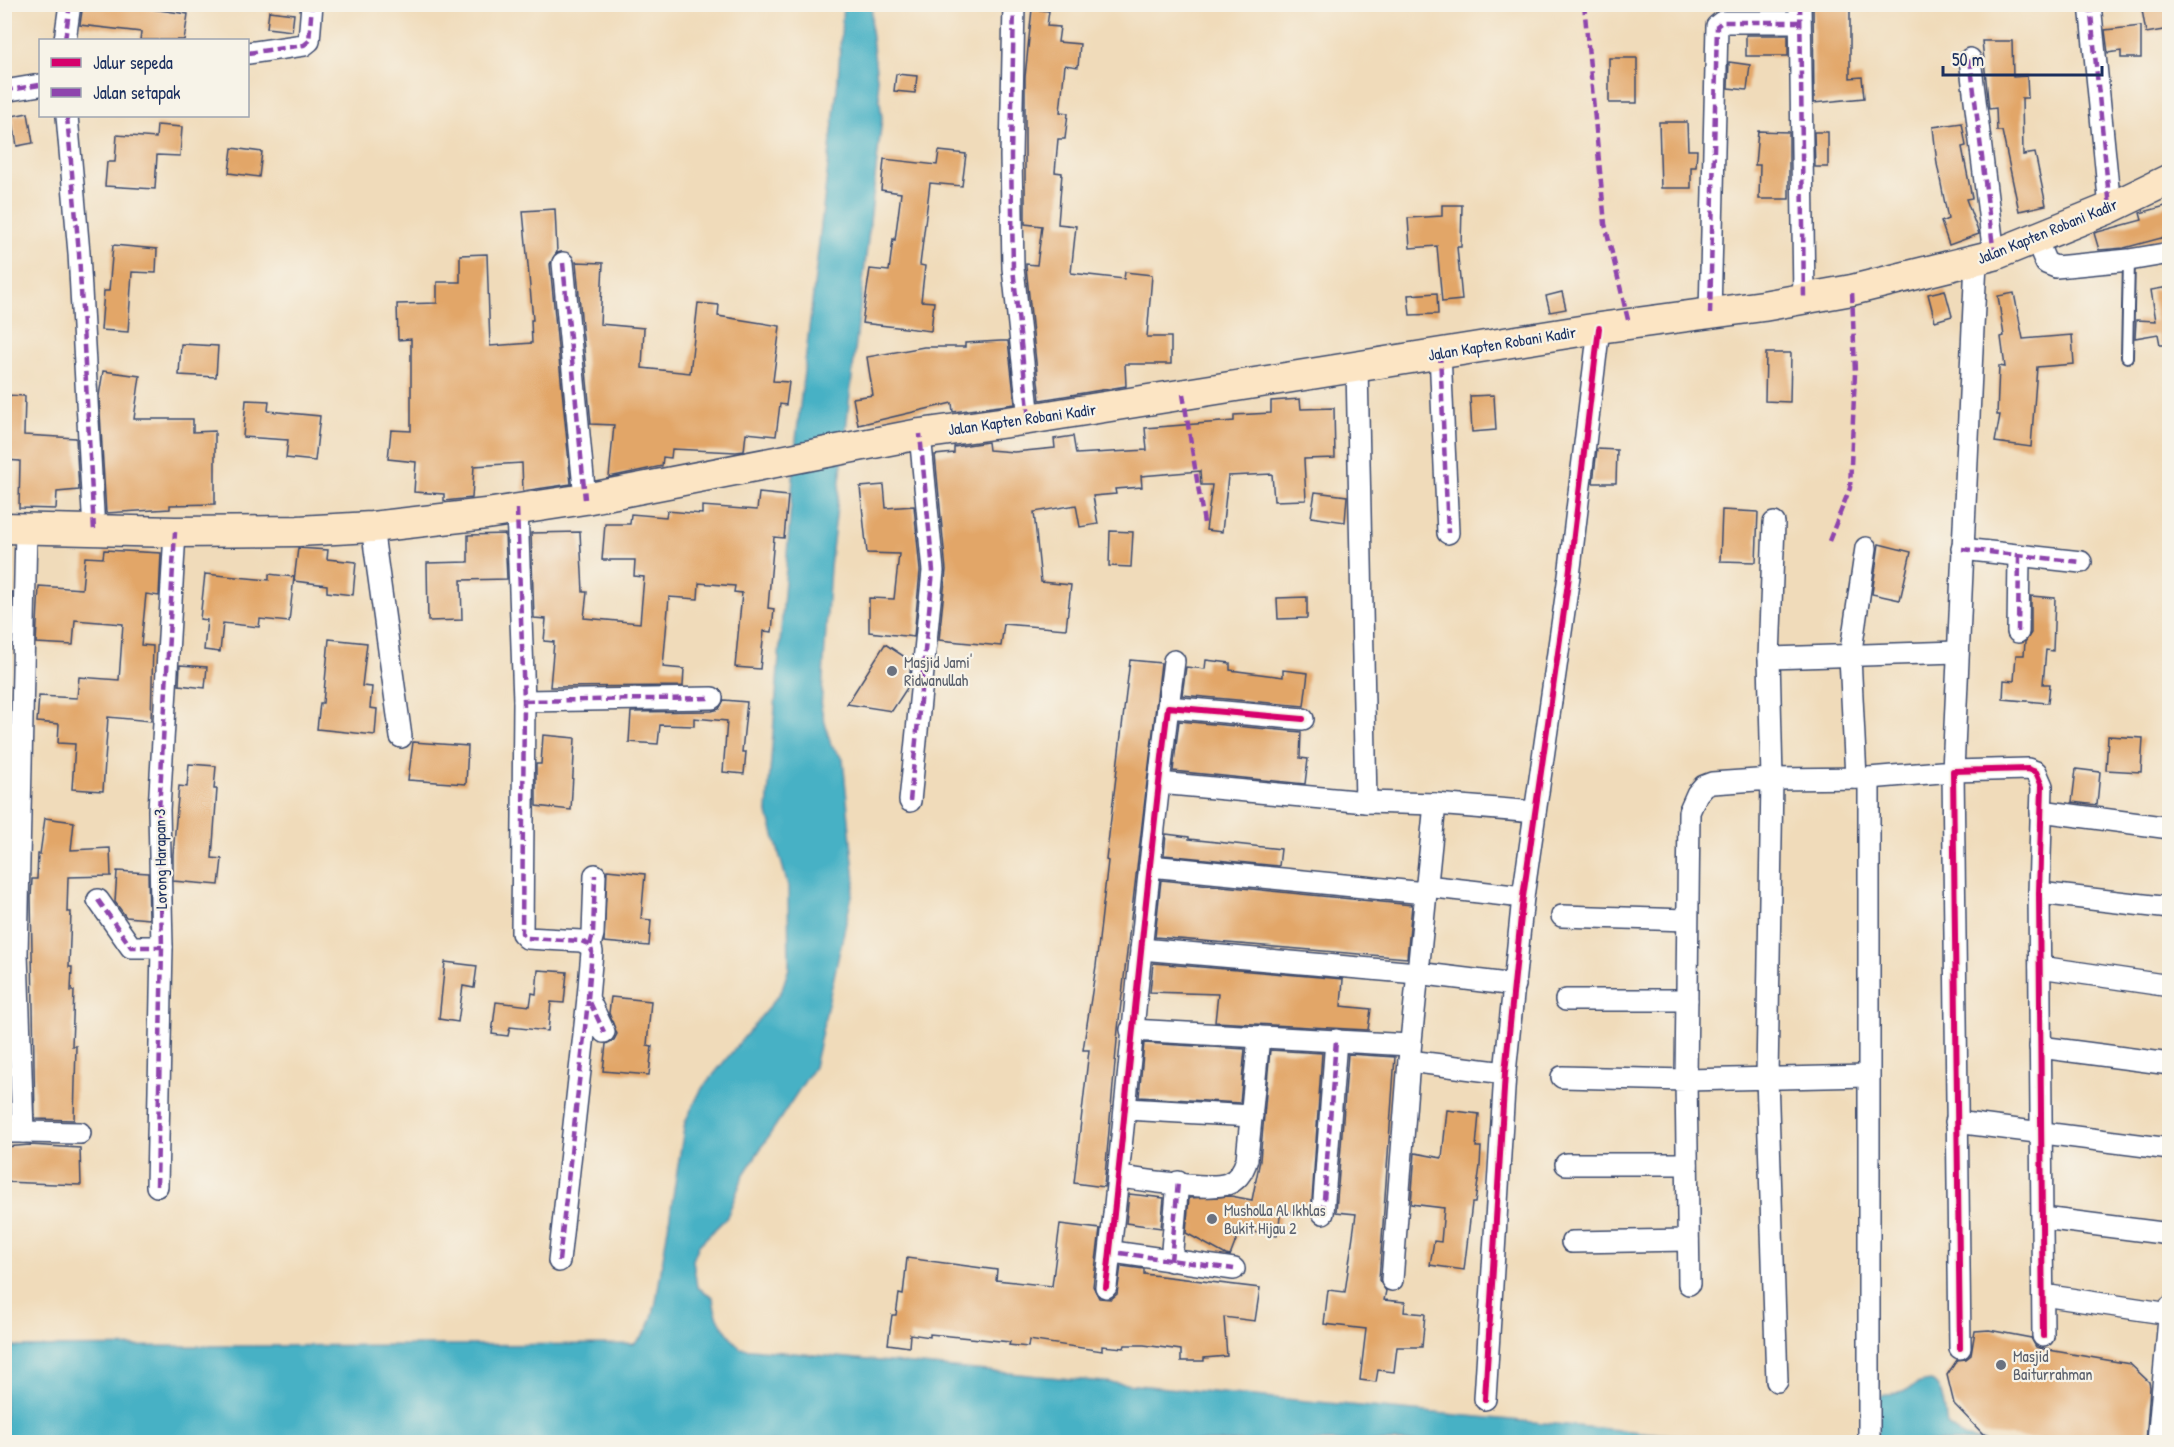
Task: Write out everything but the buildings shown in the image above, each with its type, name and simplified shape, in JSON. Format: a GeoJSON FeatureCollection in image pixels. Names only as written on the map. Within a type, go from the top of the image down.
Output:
{"type":"FeatureCollection","features":[{"type":"Feature","properties":{"kind":"main road","name":"Jalan Kapten Robani Kadir"},"geometry":{"type":"LineString","coordinates":[[15,529],[175,532],[372,527],[585,500],[920,434],[1029,419],[1599,328],[1804,299],[1985,258],[2110,208],[2169,179]]}},
{"type":"Feature","properties":{"kind":"street"},"geometry":{"type":"LineString","coordinates":[[65,39],[70,4]]}},
{"type":"Feature","properties":{"kind":"street"},"geometry":{"type":"LineString","coordinates":[[249,53],[304,45],[309,41],[312,4]]}},
{"type":"Feature","properties":{"kind":"street"},"geometry":{"type":"LineString","coordinates":[[1014,4],[1011,156],[1013,268],[1029,419]]}},
{"type":"Feature","properties":{"kind":"street"},"geometry":{"type":"LineString","coordinates":[[2090,4],[2110,208]]}},
{"type":"Feature","properties":{"kind":"street"},"geometry":{"type":"LineString","coordinates":[[1710,314],[1717,26],[1722,22],[1799,14],[1804,299]]}},
{"type":"Feature","properties":{"kind":"street"},"geometry":{"type":"LineString","coordinates":[[1960,1348],[1953,771],[1962,549],[1985,258],[1970,59]]}},
{"type":"Feature","properties":{"kind":"street"},"geometry":{"type":"LineString","coordinates":[[4,91],[39,85]]}},
{"type":"Feature","properties":{"kind":"street"},"geometry":{"type":"LineString","coordinates":[[67,117],[79,253],[94,531]]}},
{"type":"Feature","properties":{"kind":"street"},"geometry":{"type":"LineString","coordinates":[[2036,239],[2046,263],[2056,267],[2129,260],[2169,253]]}},
{"type":"Feature","properties":{"kind":"street"},"geometry":{"type":"LineString","coordinates":[[563,263],[585,500]]}},
{"type":"Feature","properties":{"kind":"street"},"geometry":{"type":"LineString","coordinates":[[1485,1400],[1505,1073],[1523,897],[1569,576],[1599,328]]}},
{"type":"Feature","properties":{"kind":"street"},"geometry":{"type":"LineString","coordinates":[[1440,353],[1448,533]]}},
{"type":"Feature","properties":{"kind":"street"},"geometry":{"type":"LineString","coordinates":[[1358,367],[1366,802]]}},
{"type":"Feature","properties":{"kind":"street"},"geometry":{"type":"LineString","coordinates":[[910,801],[933,571],[920,434]]}},
{"type":"Feature","properties":{"kind":"street"},"geometry":{"type":"LineString","coordinates":[[517,509],[524,701],[522,933],[527,938],[581,942],[590,945]]}},
{"type":"Feature","properties":{"kind":"street"},"geometry":{"type":"LineString","coordinates":[[1774,523],[1769,658],[1772,779],[1767,1077],[1777,1381]]}},
{"type":"Feature","properties":{"kind":"street"},"geometry":{"type":"LineString","coordinates":[[372,527],[401,737]]}},
{"type":"Feature","properties":{"kind":"street"},"geometry":{"type":"LineString","coordinates":[[15,529],[11,954],[14,1132],[80,1133]]}},
{"type":"Feature","properties":{"kind":"street","name":"Lorong Harapan 3"},"geometry":{"type":"LineString","coordinates":[[158,1186],[162,947],[159,810],[175,532]]}},
{"type":"Feature","properties":{"kind":"street"},"geometry":{"type":"LineString","coordinates":[[1866,548],[1850,657],[1862,778],[1868,1076],[1869,1443]]}},
{"type":"Feature","properties":{"kind":"street"},"geometry":{"type":"LineString","coordinates":[[1962,549],[2080,562]]}},
{"type":"Feature","properties":{"kind":"street"},"geometry":{"type":"LineString","coordinates":[[2018,632],[2019,556]]}},
{"type":"Feature","properties":{"kind":"street"},"geometry":{"type":"LineString","coordinates":[[1769,658],[1957,652]]}},
{"type":"Feature","properties":{"kind":"street"},"geometry":{"type":"LineString","coordinates":[[1106,1287],[1126,1109],[1131,1030],[1174,661]]}},
{"type":"Feature","properties":{"kind":"street"},"geometry":{"type":"LineString","coordinates":[[524,701],[712,698]]}},
{"type":"Feature","properties":{"kind":"street"},"geometry":{"type":"LineString","coordinates":[[1168,707],[1303,719]]}},
{"type":"Feature","properties":{"kind":"street"},"geometry":{"type":"LineString","coordinates":[[1689,1284],[1686,1080],[1687,920],[1689,812],[1697,794],[1704,786],[1712,783],[1772,779],[1862,778],[2028,768],[2036,772],[2042,786],[2039,893],[2043,1336]]}},
{"type":"Feature","properties":{"kind":"street"},"geometry":{"type":"LineString","coordinates":[[1159,783],[1366,802],[1435,804],[1535,812]]}},
{"type":"Feature","properties":{"kind":"street"},"geometry":{"type":"LineString","coordinates":[[1392,1280],[1417,973],[1435,804]]}},
{"type":"Feature","properties":{"kind":"street"},"geometry":{"type":"LineString","coordinates":[[2042,811],[2169,828]]}},
{"type":"Feature","properties":{"kind":"street"},"geometry":{"type":"LineString","coordinates":[[1150,867],[1523,897]]}},
{"type":"Feature","properties":{"kind":"street"},"geometry":{"type":"LineString","coordinates":[[559,1261],[588,998],[595,875]]}},
{"type":"Feature","properties":{"kind":"street"},"geometry":{"type":"LineString","coordinates":[[2039,893],[2169,908]]}},
{"type":"Feature","properties":{"kind":"street"},"geometry":{"type":"LineString","coordinates":[[98,900],[131,947],[162,947]]}},
{"type":"Feature","properties":{"kind":"street"},"geometry":{"type":"LineString","coordinates":[[1562,916],[1687,920]]}},
{"type":"Feature","properties":{"kind":"street"},"geometry":{"type":"LineString","coordinates":[[1142,949],[1417,973],[1515,985]]}},
{"type":"Feature","properties":{"kind":"street"},"geometry":{"type":"LineString","coordinates":[[2040,968],[2169,986]]}},
{"type":"Feature","properties":{"kind":"street"},"geometry":{"type":"LineString","coordinates":[[588,998],[604,1032]]}},
{"type":"Feature","properties":{"kind":"street"},"geometry":{"type":"LineString","coordinates":[[1566,1000],[1687,1000]]}},
{"type":"Feature","properties":{"kind":"street"},"geometry":{"type":"LineString","coordinates":[[1131,1030],[1336,1040],[1505,1073]]}},
{"type":"Feature","properties":{"kind":"street"},"geometry":{"type":"LineString","coordinates":[[1118,1177],[1219,1186],[1233,1181],[1244,1170],[1252,1116],[1259,1037]]}},
{"type":"Feature","properties":{"kind":"street"},"geometry":{"type":"LineString","coordinates":[[1323,1213],[1336,1040]]}},
{"type":"Feature","properties":{"kind":"street"},"geometry":{"type":"LineString","coordinates":[[2040,1047],[2169,1064]]}},
{"type":"Feature","properties":{"kind":"street"},"geometry":{"type":"LineString","coordinates":[[1562,1077],[1686,1080],[1868,1076]]}},
{"type":"Feature","properties":{"kind":"street"},"geometry":{"type":"LineString","coordinates":[[1126,1109],[1252,1116]]}},
{"type":"Feature","properties":{"kind":"street"},"geometry":{"type":"LineString","coordinates":[[1956,1122],[2169,1149]]}},
{"type":"Feature","properties":{"kind":"street"},"geometry":{"type":"LineString","coordinates":[[1566,1164],[1687,1164]]}},
{"type":"Feature","properties":{"kind":"street"},"geometry":{"type":"LineString","coordinates":[[1170,1260],[1178,1182]]}},
{"type":"Feature","properties":{"kind":"street"},"geometry":{"type":"LineString","coordinates":[[2043,1218],[2169,1234]]}},
{"type":"Feature","properties":{"kind":"street"},"geometry":{"type":"LineString","coordinates":[[1572,1242],[1688,1240]]}},
{"type":"Feature","properties":{"kind":"street"},"geometry":{"type":"LineString","coordinates":[[1120,1253],[1234,1269]]}},
{"type":"Feature","properties":{"kind":"street"},"geometry":{"type":"LineString","coordinates":[[2043,1295],[2169,1312],[2158,1443]]}},
{"type":"Feature","properties":{"kind":"lane"},"geometry":{"type":"LineString","coordinates":[[2127,357],[2129,260]]}},
{"type":"Feature","properties":{"kind":"water"},"geometry":{"type":"Polygon","coordinates":[[[843,5],[872,5],[871,30],[882,118],[830,567],[821,708],[831,745],[843,759],[855,882],[814,1067],[744,1174],[727,1217],[699,1245],[693,1260],[697,1287],[713,1297],[719,1319],[740,1348],[1747,1442],[5,1442],[4,1347],[634,1344],[646,1330],[656,1302],[685,1122],[701,1090],[781,992],[789,968],[788,886],[767,810],[796,440],[838,80],[843,5]]]}},
{"type":"Feature","properties":{"kind":"water"},"geometry":{"type":"Polygon","coordinates":[[[1931,1381],[1941,1393],[1947,1425],[1964,1437],[1986,1442],[1878,1442],[1879,1401],[1882,1395],[1900,1393],[1918,1384],[1931,1381]]]}},
{"type":"Feature","properties":{"kind":"marked path"},"geometry":{"type":"LineString","coordinates":[[65,39],[70,4]]}},
{"type":"Feature","properties":{"kind":"marked path"},"geometry":{"type":"LineString","coordinates":[[249,53],[304,45],[309,41],[312,4]]}},
{"type":"Feature","properties":{"kind":"marked path"},"geometry":{"type":"LineString","coordinates":[[1014,4],[1011,156],[1013,268],[1029,419]]}},
{"type":"Feature","properties":{"kind":"marked path"},"geometry":{"type":"LineString","coordinates":[[1584,4],[1605,224],[1629,324]]}},
{"type":"Feature","properties":{"kind":"marked path"},"geometry":{"type":"LineString","coordinates":[[1800,4],[1804,299]]}},
{"type":"Feature","properties":{"kind":"marked path"},"geometry":{"type":"LineString","coordinates":[[2090,4],[2110,208]]}},
{"type":"Feature","properties":{"kind":"marked path"},"geometry":{"type":"LineString","coordinates":[[1710,314],[1717,26],[1722,22],[1799,22]]}},
{"type":"Feature","properties":{"kind":"marked path"},"geometry":{"type":"LineString","coordinates":[[1970,59],[1994,255]]}},
{"type":"Feature","properties":{"kind":"marked path"},"geometry":{"type":"LineString","coordinates":[[4,91],[39,85]]}},
{"type":"Feature","properties":{"kind":"marked path"},"geometry":{"type":"LineString","coordinates":[[67,117],[79,253],[94,531]]}},
{"type":"Feature","properties":{"kind":"marked path"},"geometry":{"type":"LineString","coordinates":[[563,263],[585,499]]}},
{"type":"Feature","properties":{"kind":"marked path"},"geometry":{"type":"LineString","coordinates":[[1829,541],[1850,488],[1855,373],[1852,290]]}},
{"type":"Feature","properties":{"kind":"marked path"},"geometry":{"type":"LineString","coordinates":[[1440,353],[1448,533]]}},
{"type":"Feature","properties":{"kind":"marked path"},"geometry":{"type":"LineString","coordinates":[[1183,394],[1204,523]]}},
{"type":"Feature","properties":{"kind":"marked path"},"geometry":{"type":"LineString","coordinates":[[910,801],[933,571],[920,434]]}},
{"type":"Feature","properties":{"kind":"marked path"},"geometry":{"type":"LineString","coordinates":[[517,509],[524,701],[522,933],[527,938],[581,941],[590,945],[592,952],[588,998],[604,1032]]}},
{"type":"Feature","properties":{"kind":"marked path"},"geometry":{"type":"LineString","coordinates":[[157,1186],[162,947],[159,810],[175,532]]}},
{"type":"Feature","properties":{"kind":"marked path"},"geometry":{"type":"LineString","coordinates":[[1962,549],[2081,562]]}},
{"type":"Feature","properties":{"kind":"marked path"},"geometry":{"type":"LineString","coordinates":[[2018,632],[2019,556]]}},
{"type":"Feature","properties":{"kind":"marked path"},"geometry":{"type":"LineString","coordinates":[[524,701],[712,698]]}},
{"type":"Feature","properties":{"kind":"marked path"},"geometry":{"type":"LineString","coordinates":[[590,945],[593,934],[595,875]]}},
{"type":"Feature","properties":{"kind":"marked path"},"geometry":{"type":"LineString","coordinates":[[98,900],[131,947],[162,947]]}},
{"type":"Feature","properties":{"kind":"marked path"},"geometry":{"type":"LineString","coordinates":[[559,1261],[588,1001]]}},
{"type":"Feature","properties":{"kind":"marked path"},"geometry":{"type":"LineString","coordinates":[[1323,1213],[1336,1040]]}},
{"type":"Feature","properties":{"kind":"marked path"},"geometry":{"type":"LineString","coordinates":[[1171,1261],[1178,1182]]}},
{"type":"Feature","properties":{"kind":"marked path"},"geometry":{"type":"LineString","coordinates":[[1120,1253],[1234,1269]]}},
{"type":"Feature","properties":{"kind":"cycle path"},"geometry":{"type":"LineString","coordinates":[[1485,1399],[1505,1073],[1523,897],[1569,576],[1599,328]]}},
{"type":"Feature","properties":{"kind":"cycle path"},"geometry":{"type":"LineString","coordinates":[[1106,1287],[1168,707],[1303,719]]}},
{"type":"Feature","properties":{"kind":"cycle path"},"geometry":{"type":"LineString","coordinates":[[1960,1348],[1953,771],[2028,769],[2036,772],[2042,786],[2039,893],[2043,1336]]}},
{"type":"Feature","properties":{"kind":"place","name":"Masjid Jami' Ridwanullah"},"geometry":{"type":"Point","coordinates":[892,671]}},
{"type":"Feature","properties":{"kind":"place","name":"Musholla Al Ikhlas Bukit Hijau 2"},"geometry":{"type":"Point","coordinates":[1212,1219]}},
{"type":"Feature","properties":{"kind":"place","name":"Masjid Baiturrahman"},"geometry":{"type":"Point","coordinates":[2001,1365]}}]}
